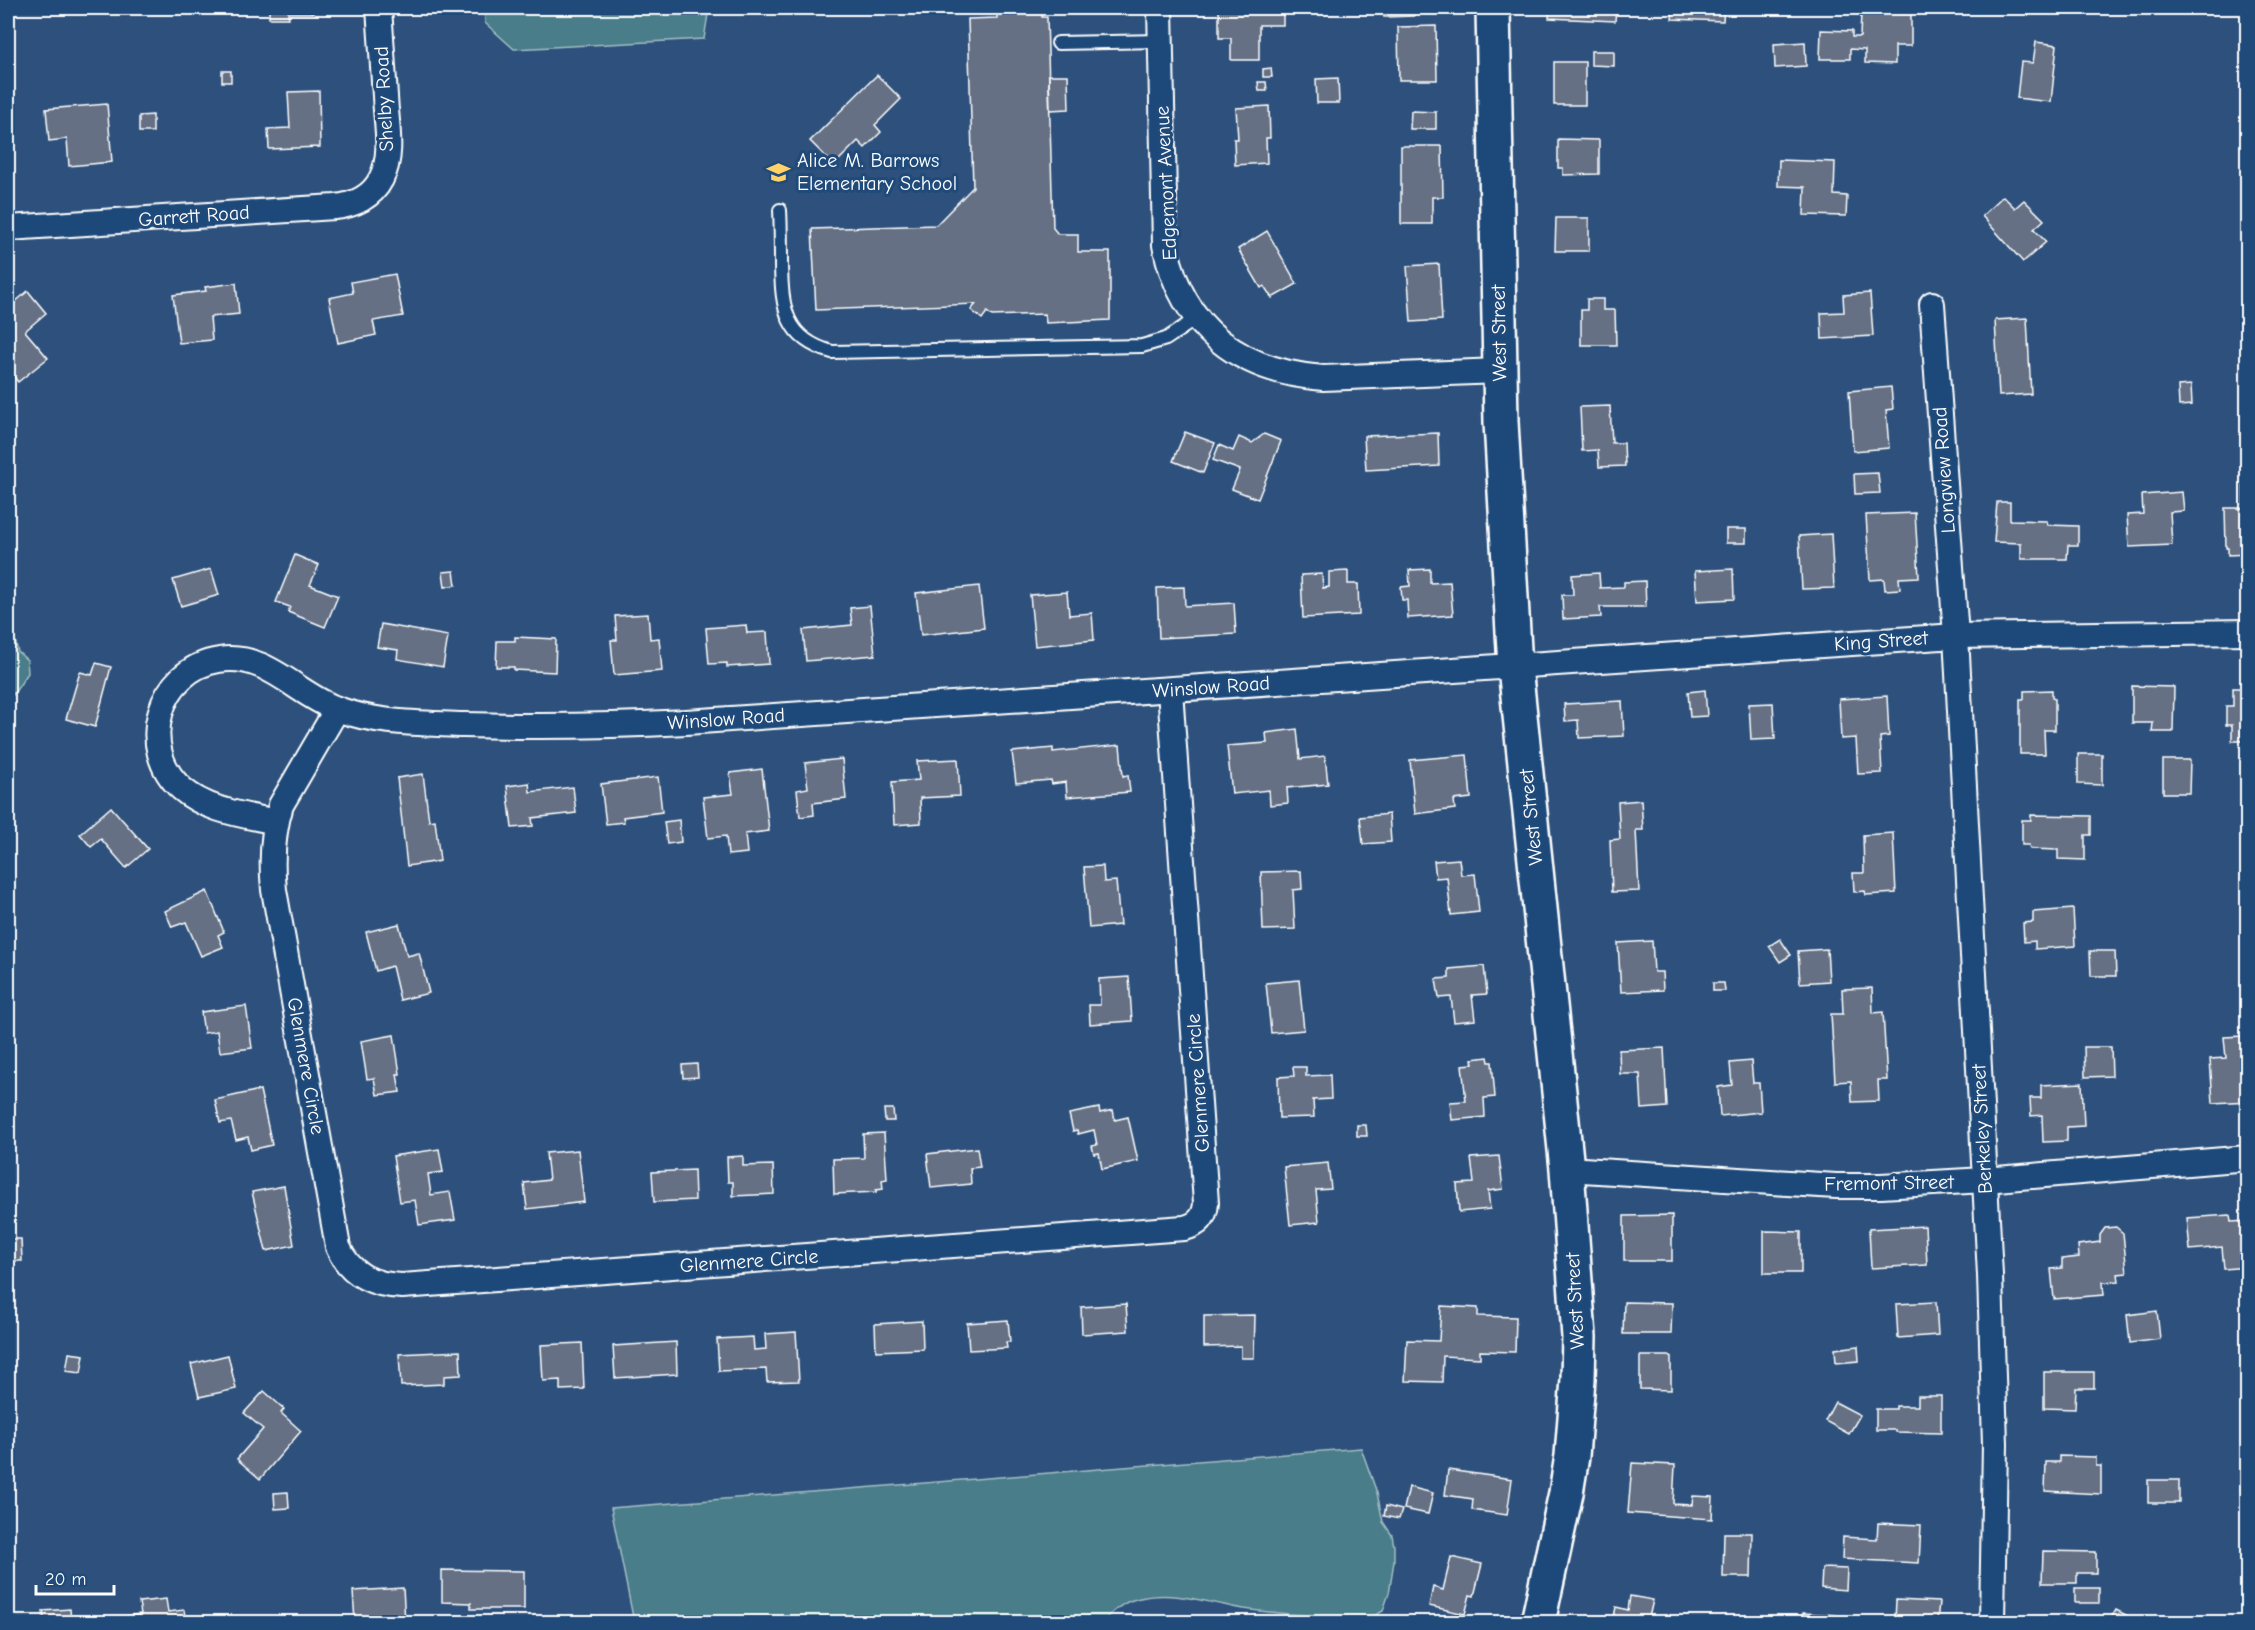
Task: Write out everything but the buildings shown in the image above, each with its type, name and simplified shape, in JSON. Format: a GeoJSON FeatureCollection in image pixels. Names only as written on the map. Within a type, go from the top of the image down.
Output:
{"type":"FeatureCollection","features":[{"type":"Feature","properties":{"kind":"main road","name":"West Street"},"geometry":{"type":"LineString","coordinates":[[1493,8],[1499,371],[1515,668],[1567,1168],[1577,1303],[1578,1378],[1572,1456],[1538,1623]]}},
{"type":"Feature","properties":{"kind":"street","name":"Shelby Road"},"geometry":{"type":"LineString","coordinates":[[376,188],[385,171],[388,153],[379,8]]}},
{"type":"Feature","properties":{"kind":"street","name":"Edgemont Avenue"},"geometry":{"type":"LineString","coordinates":[[1160,8],[1165,245],[1177,286],[1197,318],[1211,334],[1241,357],[1280,372],[1302,376],[1323,378],[1499,371]]}},
{"type":"Feature","properties":{"kind":"street","name":"Garrett Road"},"geometry":{"type":"LineString","coordinates":[[8,228],[345,206],[362,200],[376,188]]}},
{"type":"Feature","properties":{"kind":"street","name":"Longview Road"},"geometry":{"type":"LineString","coordinates":[[1932,304],[1956,636]]}},
{"type":"Feature","properties":{"kind":"street","name":"King Street"},"geometry":{"type":"LineString","coordinates":[[1515,668],[1956,636],[2247,632]]}},
{"type":"Feature","properties":{"kind":"street","name":"Berkeley Street"},"geometry":{"type":"LineString","coordinates":[[1956,636],[1985,1180],[1995,1422],[1992,1623]]}},
{"type":"Feature","properties":{"kind":"street","name":"Winslow Road"},"geometry":{"type":"LineString","coordinates":[[276,822],[223,810],[199,801],[174,781],[164,766],[158,751],[156,732],[158,717],[164,701],[182,677],[205,663],[231,658],[252,662],[271,669],[304,692],[338,709],[384,721],[544,726],[641,724],[1515,668]]}},
{"type":"Feature","properties":{"kind":"street","name":"Glenmere Circle"},"geometry":{"type":"LineString","coordinates":[[338,709],[281,805],[276,822],[271,863],[335,1230],[342,1255],[350,1267],[366,1279],[384,1285],[402,1286],[1193,1226],[1205,1212],[1206,1203],[1170,690]]}},
{"type":"Feature","properties":{"kind":"street","name":"Fremont Street"},"geometry":{"type":"LineString","coordinates":[[1567,1168],[1836,1186],[1881,1186],[2175,1166],[2247,1158]]}},
{"type":"Feature","properties":{"kind":"lane"},"geometry":{"type":"LineString","coordinates":[[1058,43],[1161,41]]}},
{"type":"Feature","properties":{"kind":"lane"},"geometry":{"type":"LineString","coordinates":[[780,210],[782,294],[787,317],[801,337],[810,344],[832,352],[1132,347],[1166,339],[1197,318]]}},
{"type":"Feature","properties":{"kind":"green space"},"geometry":{"type":"Polygon","coordinates":[[[484,8],[709,8],[704,39],[514,49],[485,23],[484,8]]]}},
{"type":"Feature","properties":{"kind":"green space"},"geometry":{"type":"Polygon","coordinates":[[[8,613],[18,652],[27,660],[28,673],[8,702],[8,613]]]}},
{"type":"Feature","properties":{"kind":"green space"},"geometry":{"type":"Polygon","coordinates":[[[1361,1448],[1377,1493],[1383,1522],[1392,1535],[1394,1561],[1389,1593],[1383,1611],[1367,1620],[1358,1621],[1244,1609],[1163,1595],[1131,1600],[1103,1622],[634,1622],[611,1508],[1361,1448]]]}},
{"type":"Feature","properties":{"kind":"place","name":"Alice M. Barrows Elementary School"},"geometry":{"type":"Point","coordinates":[779,172]}}]}
